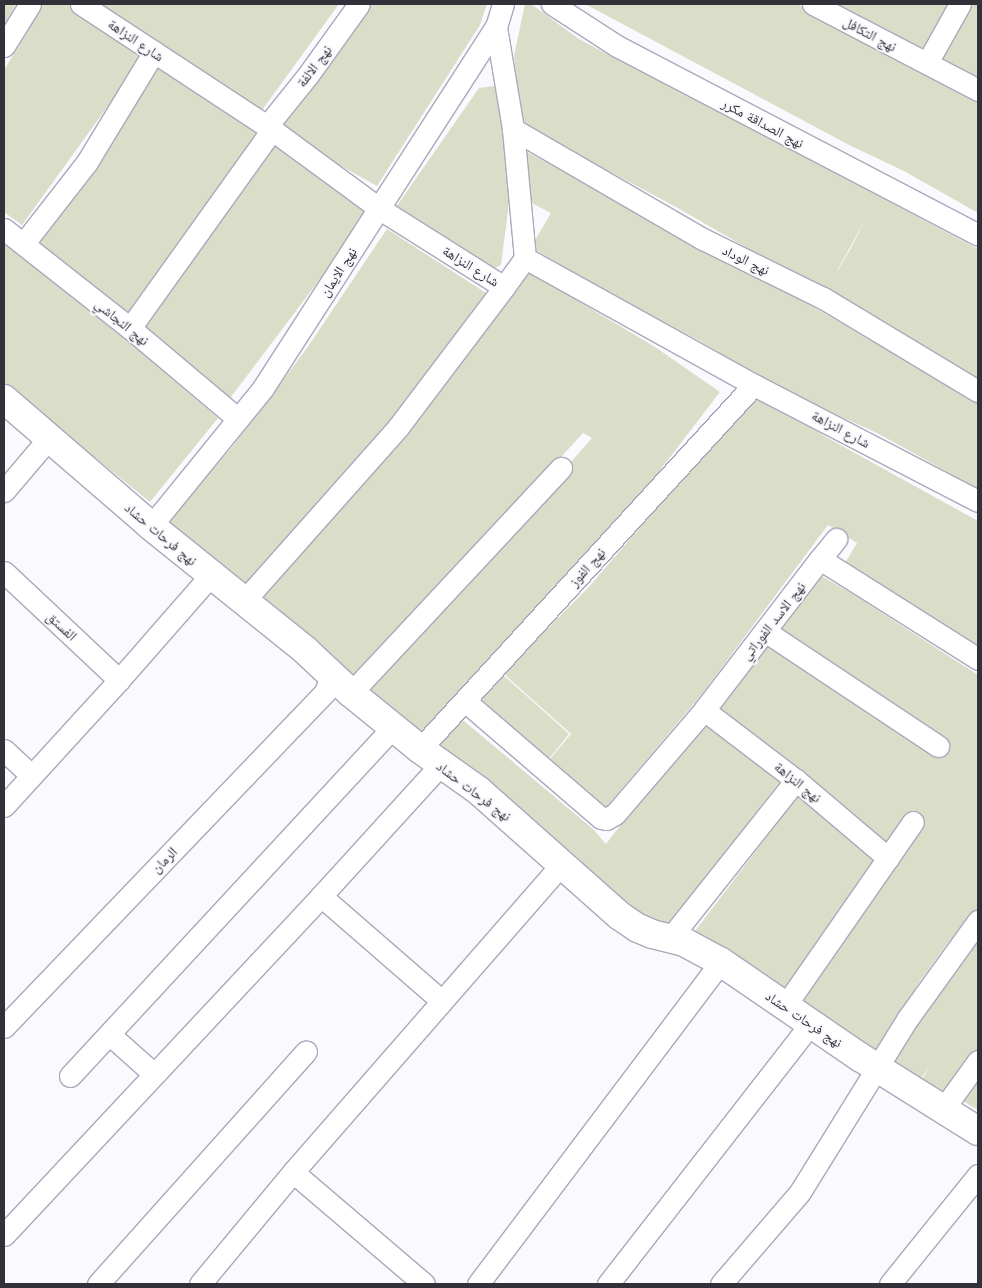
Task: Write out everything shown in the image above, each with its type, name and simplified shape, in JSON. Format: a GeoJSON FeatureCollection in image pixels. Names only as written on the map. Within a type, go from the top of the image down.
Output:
{"type":"FeatureCollection","features":[{"type":"Feature","properties":{"kind":"street"},"geometry":{"type":"LineString","coordinates":[[4,46],[30,4]]}},
{"type":"Feature","properties":{"kind":"street","name":"شارع النزاهة"},"geometry":{"type":"LineString","coordinates":[[81,4],[269,128],[380,209],[504,287],[524,258],[754,384],[978,501]]}},
{"type":"Feature","properties":{"kind":"street","name":"نهج الالفة"},"geometry":{"type":"LineString","coordinates":[[130,328],[269,128],[359,4]]}},
{"type":"Feature","properties":{"kind":"street","name":"نهج الايمان"},"geometry":{"type":"LineString","coordinates":[[151,526],[263,388],[496,28],[503,4]]}},
{"type":"Feature","properties":{"kind":"street","name":"نهج الصداقة مكرر"},"geometry":{"type":"LineString","coordinates":[[552,4],[617,46],[978,236]]}},
{"type":"Feature","properties":{"kind":"street"},"geometry":{"type":"LineString","coordinates":[[927,63],[960,4]]}},
{"type":"Feature","properties":{"kind":"street","name":"نهج التكافل"},"geometry":{"type":"LineString","coordinates":[[822,6],[978,90]]}},
{"type":"Feature","properties":{"kind":"street"},"geometry":{"type":"LineString","coordinates":[[496,28],[513,129],[524,258]]}},
{"type":"Feature","properties":{"kind":"street"},"geometry":{"type":"LineString","coordinates":[[24,243],[87,162],[154,52]]}},
{"type":"Feature","properties":{"kind":"street","name":"نهج الوداد"},"geometry":{"type":"LineString","coordinates":[[513,129],[703,239],[823,298],[978,391]]}},
{"type":"Feature","properties":{"kind":"street","name":"نهج النجاشي"},"geometry":{"type":"LineString","coordinates":[[4,229],[130,328],[238,419]]}},
{"type":"Feature","properties":{"kind":"street"},"geometry":{"type":"LineString","coordinates":[[243,602],[400,426],[504,287]]}},
{"type":"Feature","properties":{"kind":"street","name":"نهج الفوز"},"geometry":{"type":"LineString","coordinates":[[4,1235],[321,896],[430,757],[465,701],[754,384]]}},
{"type":"Feature","properties":{"kind":"street","name":"نهج فرحات حشاد"},"geometry":{"type":"LineString","coordinates":[[4,399],[151,526],[243,602],[277,626],[335,687],[393,727],[430,757],[479,791],[620,916],[638,928],[652,934],[670,937],[699,949],[721,962],[876,1067],[944,1108],[978,1132]]}},
{"type":"Feature","properties":{"kind":"street"},"geometry":{"type":"LineString","coordinates":[[4,491],[49,438]]}},
{"type":"Feature","properties":{"kind":"street","name":"الرمان"},"geometry":{"type":"LineString","coordinates":[[4,1027],[335,687],[561,468]]}},
{"type":"Feature","properties":{"kind":"street","name":"نهج الاسد الفوراتي"},"geometry":{"type":"LineString","coordinates":[[465,701],[601,818],[606,818],[615,814],[704,710],[836,539]]}},
{"type":"Feature","properties":{"kind":"street"},"geometry":{"type":"LineString","coordinates":[[820,559],[978,659]]}},
{"type":"Feature","properties":{"kind":"street","name":"الفستق"},"geometry":{"type":"LineString","coordinates":[[4,572],[120,680]]}},
{"type":"Feature","properties":{"kind":"street"},"geometry":{"type":"LineString","coordinates":[[4,806],[120,680],[210,575]]}},
{"type":"Feature","properties":{"kind":"street"},"geometry":{"type":"LineString","coordinates":[[765,631],[938,746]]}},
{"type":"Feature","properties":{"kind":"street","name":"نهج النزاهة"},"geometry":{"type":"LineString","coordinates":[[704,710],[796,780],[888,858]]}},
{"type":"Feature","properties":{"kind":"street"},"geometry":{"type":"LineString","coordinates":[[70,1076],[393,727]]}},
{"type":"Feature","properties":{"kind":"street"},"geometry":{"type":"LineString","coordinates":[[4,750],[31,775]]}},
{"type":"Feature","properties":{"kind":"street"},"geometry":{"type":"LineString","coordinates":[[670,937],[796,780]]}},
{"type":"Feature","properties":{"kind":"street"},"geometry":{"type":"LineString","coordinates":[[785,1006],[913,822]]}},
{"type":"Feature","properties":{"kind":"street"},"geometry":{"type":"LineString","coordinates":[[200,1284],[293,1172],[562,864]]}},
{"type":"Feature","properties":{"kind":"street"},"geometry":{"type":"LineString","coordinates":[[321,896],[442,1001]]}},
{"type":"Feature","properties":{"kind":"street"},"geometry":{"type":"LineString","coordinates":[[721,1284],[800,1192],[876,1067],[931,984],[978,921]]}},
{"type":"Feature","properties":{"kind":"street"},"geometry":{"type":"LineString","coordinates":[[478,1284],[721,962]]}},
{"type":"Feature","properties":{"kind":"street"},"geometry":{"type":"LineString","coordinates":[[608,1284],[811,1023]]}},
{"type":"Feature","properties":{"kind":"street"},"geometry":{"type":"LineString","coordinates":[[109,1034],[154,1074]]}},
{"type":"Feature","properties":{"kind":"street"},"geometry":{"type":"LineString","coordinates":[[98,1284],[306,1050]]}},
{"type":"Feature","properties":{"kind":"street"},"geometry":{"type":"LineString","coordinates":[[944,1108],[978,1061]]}},
{"type":"Feature","properties":{"kind":"street"},"geometry":{"type":"LineString","coordinates":[[293,1172],[424,1284]]}},
{"type":"Feature","properties":{"kind":"street"},"geometry":{"type":"LineString","coordinates":[[890,1284],[978,1175]]}},
{"type":"Feature","properties":{"kind":"building"},"geometry":{"type":"Polygon","coordinates":[[[4,4],[16,4],[4,26],[4,4]]]}},
{"type":"Feature","properties":{"kind":"building"},"geometry":{"type":"Polygon","coordinates":[[[38,4],[70,4],[144,56],[22,225],[4,212],[4,70],[27,33],[38,4]]]}},
{"type":"Feature","properties":{"kind":"building"},"geometry":{"type":"Polygon","coordinates":[[[96,4],[339,4],[260,113],[96,4]]]}},
{"type":"Feature","properties":{"kind":"building"},"geometry":{"type":"Polygon","coordinates":[[[371,4],[487,4],[480,25],[377,186],[325,157],[270,119],[299,75],[364,16],[371,4]]]}},
{"type":"Feature","properties":{"kind":"building"},"geometry":{"type":"Polygon","coordinates":[[[525,4],[531,4],[579,39],[664,82],[978,249],[978,381],[676,207],[521,124],[514,56],[525,4]],[[866,218],[837,272],[852,246],[866,218]]]}},
{"type":"Feature","properties":{"kind":"building"},"geometry":{"type":"Polygon","coordinates":[[[585,4],[797,4],[978,97],[978,213],[904,171],[851,146],[585,4]]]}},
{"type":"Feature","properties":{"kind":"building"},"geometry":{"type":"Polygon","coordinates":[[[835,4],[954,4],[926,54],[835,4]]]}},
{"type":"Feature","properties":{"kind":"building"},"geometry":{"type":"Polygon","coordinates":[[[963,4],[978,4],[977,80],[939,57],[963,4]]]}},
{"type":"Feature","properties":{"kind":"building"},"geometry":{"type":"Polygon","coordinates":[[[156,63],[259,132],[128,318],[28,237],[156,63]]]}},
{"type":"Feature","properties":{"kind":"building"},"geometry":{"type":"Polygon","coordinates":[[[500,85],[511,187],[501,265],[492,270],[396,207],[479,88],[500,85]]]}},
{"type":"Feature","properties":{"kind":"building"},"geometry":{"type":"Polygon","coordinates":[[[272,135],[372,210],[228,401],[139,330],[272,135]]]}},
{"type":"Feature","properties":{"kind":"building"},"geometry":{"type":"Polygon","coordinates":[[[525,151],[776,285],[978,403],[978,489],[877,433],[824,409],[739,364],[596,286],[531,247],[551,213],[520,197],[525,151]]]}},
{"type":"Feature","properties":{"kind":"building"},"geometry":{"type":"Polygon","coordinates":[[[387,229],[486,293],[438,370],[240,599],[162,529],[233,446],[307,348],[387,229]]]}},
{"type":"Feature","properties":{"kind":"building"},"geometry":{"type":"Polygon","coordinates":[[[4,243],[113,328],[218,418],[150,502],[4,384],[4,243]]]}},
{"type":"Feature","properties":{"kind":"building"},"geometry":{"type":"Polygon","coordinates":[[[527,265],[578,301],[655,347],[720,392],[648,486],[462,693],[413,740],[360,685],[555,480],[592,438],[583,433],[352,686],[258,594],[373,473],[436,397],[527,265]]]}},
{"type":"Feature","properties":{"kind":"building"},"geometry":{"type":"Polygon","coordinates":[[[759,389],[801,421],[826,437],[978,521],[978,652],[845,563],[857,543],[828,525],[702,694],[603,811],[545,765],[571,734],[503,673],[588,588],[759,389]]]}},
{"type":"Feature","properties":{"kind":"building"},"geometry":{"type":"Polygon","coordinates":[[[818,574],[851,593],[978,675],[978,917],[950,940],[918,984],[902,1014],[875,1054],[796,1005],[890,855],[714,708],[768,639],[849,698],[941,759],[951,748],[809,659],[777,636],[818,574]]]}},
{"type":"Feature","properties":{"kind":"building"},"geometry":{"type":"Polygon","coordinates":[[[502,674],[569,734],[544,765],[473,704],[502,674]]]}},
{"type":"Feature","properties":{"kind":"building"},"geometry":{"type":"Polygon","coordinates":[[[705,715],[782,779],[662,934],[432,748],[458,716],[593,829],[606,844],[705,715]]]}},
{"type":"Feature","properties":{"kind":"building"},"geometry":{"type":"Polygon","coordinates":[[[801,792],[886,857],[784,998],[695,931],[801,792]]]}},
{"type":"Feature","properties":{"kind":"building"},"geometry":{"type":"Polygon","coordinates":[[[978,924],[978,1061],[950,1097],[921,1081],[930,1066],[920,1080],[885,1059],[978,924]]]}},
{"type":"Feature","properties":{"kind":"building"},"geometry":{"type":"Polygon","coordinates":[[[978,1066],[978,1110],[956,1097],[978,1066]]]}}]}
